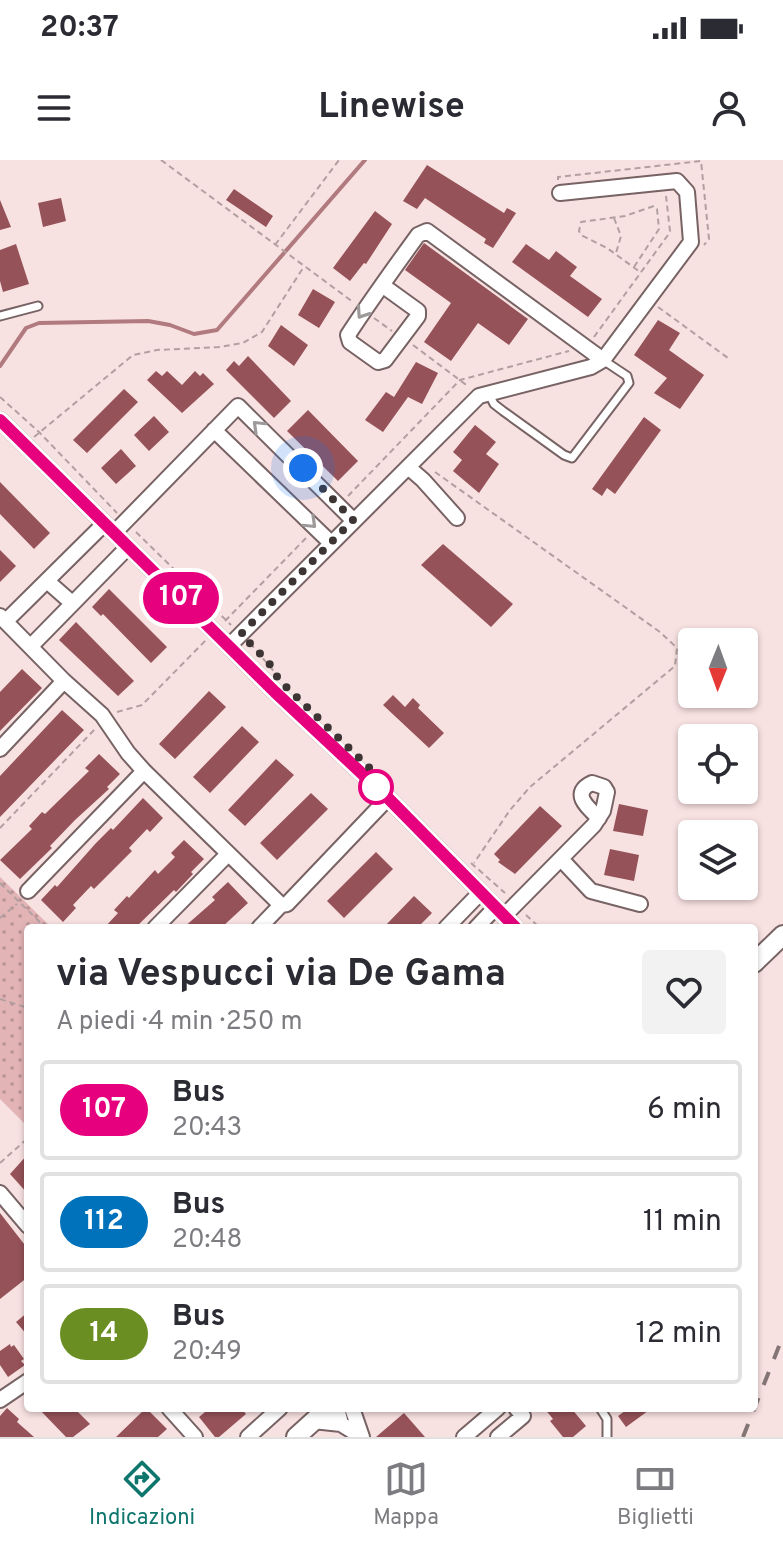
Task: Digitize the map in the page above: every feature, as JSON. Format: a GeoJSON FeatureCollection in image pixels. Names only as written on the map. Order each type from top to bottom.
{"type":"FeatureCollection","features":[{"type":"Feature","properties":{"kind":"main road"},"geometry":{"type":"LineString","coordinates":[[758,959],[783,935]]}},
{"type":"Feature","properties":{"kind":"main road"},"geometry":{"type":"LineString","coordinates":[[296,1437],[323,1412]]}},
{"type":"Feature","properties":{"kind":"street"},"geometry":{"type":"LineString","coordinates":[[236,640],[353,520],[483,394],[591,367],[603,360],[691,242],[686,189],[677,181],[560,193]]}},
{"type":"Feature","properties":{"kind":"street"},"geometry":{"type":"LineString","coordinates":[[382,285],[418,311],[418,316],[378,362],[350,342],[348,335],[364,310],[382,285],[418,235],[422,232],[431,232],[603,360]]}},
{"type":"Feature","properties":{"kind":"street"},"geometry":{"type":"LineString","coordinates":[[281,905],[144,771],[105,720],[3,618],[109,528],[125,520],[238,406],[353,520]]}},
{"type":"Feature","properties":{"kind":"street"},"geometry":{"type":"LineString","coordinates":[[0,420],[128,547],[236,640],[275,692],[388,798],[512,924]]}},
{"type":"Feature","properties":{"kind":"street"},"geometry":{"type":"LineString","coordinates":[[214,430],[331,543]]}},
{"type":"Feature","properties":{"kind":"street"},"geometry":{"type":"LineString","coordinates":[[408,467],[457,518]]}},
{"type":"Feature","properties":{"kind":"street"},"geometry":{"type":"LineString","coordinates":[[31,646],[128,547]]}},
{"type":"Feature","properties":{"kind":"street"},"geometry":{"type":"LineString","coordinates":[[47,581],[72,603]]}},
{"type":"Feature","properties":{"kind":"street"},"geometry":{"type":"LineString","coordinates":[[0,749],[64,681]]}},
{"type":"Feature","properties":{"kind":"street"},"geometry":{"type":"LineString","coordinates":[[23,897],[144,771]]}},
{"type":"Feature","properties":{"kind":"street"},"geometry":{"type":"LineString","coordinates":[[263,924],[281,905],[287,904],[388,798]]}},
{"type":"Feature","properties":{"kind":"street"},"geometry":{"type":"LineString","coordinates":[[482,924],[516,904],[599,818]]}},
{"type":"Feature","properties":{"kind":"street"},"geometry":{"type":"LineString","coordinates":[[159,924],[227,855]]}},
{"type":"Feature","properties":{"kind":"street"},"geometry":{"type":"LineString","coordinates":[[561,859],[591,891],[640,904]]}},
{"type":"Feature","properties":{"kind":"street"},"geometry":{"type":"LineString","coordinates":[[450,924],[480,893]]}},
{"type":"Feature","properties":{"kind":"street"},"geometry":{"type":"LineString","coordinates":[[0,1193],[24,1221]]}},
{"type":"Feature","properties":{"kind":"street"},"geometry":{"type":"LineString","coordinates":[[0,1400],[24,1384]]}},
{"type":"Feature","properties":{"kind":"street"},"geometry":{"type":"LineString","coordinates":[[173,1412],[195,1437]]}},
{"type":"Feature","properties":{"kind":"street"},"geometry":{"type":"LineString","coordinates":[[248,1437],[276,1412]]}},
{"type":"Feature","properties":{"kind":"street"},"geometry":{"type":"LineString","coordinates":[[338,1412],[341,1424]]}},
{"type":"Feature","properties":{"kind":"street"},"geometry":{"type":"LineString","coordinates":[[353,1412],[362,1437]]}},
{"type":"Feature","properties":{"kind":"street"},"geometry":{"type":"LineString","coordinates":[[464,1437],[493,1412]]}},
{"type":"Feature","properties":{"kind":"street"},"geometry":{"type":"LineString","coordinates":[[498,1437],[523,1416],[520,1412]]}},
{"type":"Feature","properties":{"kind":"street"},"geometry":{"type":"LineString","coordinates":[[313,1421],[341,1424],[362,1437]]}},
{"type":"Feature","properties":{"kind":"lane"},"geometry":{"type":"LineString","coordinates":[[0,316],[38,306]]}},
{"type":"Feature","properties":{"kind":"lane"},"geometry":{"type":"LineString","coordinates":[[483,394],[572,458],[629,383],[627,376],[603,360]]}},
{"type":"Feature","properties":{"kind":"lane"},"geometry":{"type":"LineString","coordinates":[[603,1412],[607,1419],[607,1437]]}},
{"type":"Feature","properties":{"kind":"path"},"geometry":{"type":"LineString","coordinates":[[161,160],[303,268],[483,394]]}},
{"type":"Feature","properties":{"kind":"path"},"geometry":{"type":"LineString","coordinates":[[274,246],[339,160]]}},
{"type":"Feature","properties":{"kind":"path"},"geometry":{"type":"LineString","coordinates":[[560,193],[558,177],[701,161],[709,239],[701,250]]}},
{"type":"Feature","properties":{"kind":"path"},"geometry":{"type":"LineString","coordinates":[[634,267],[659,229],[657,209],[650,206],[614,218],[581,222],[579,231],[587,239],[641,273]]}},
{"type":"Feature","properties":{"kind":"path"},"geometry":{"type":"LineString","coordinates":[[614,218],[621,236],[615,254]]}},
{"type":"Feature","properties":{"kind":"path"},"geometry":{"type":"LineString","coordinates":[[24,445],[133,355],[243,343],[262,332],[303,268]]}},
{"type":"Feature","properties":{"kind":"path"},"geometry":{"type":"LineString","coordinates":[[648,300],[728,358]]}},
{"type":"Feature","properties":{"kind":"path"},"geometry":{"type":"LineString","coordinates":[[0,397],[39,432],[125,520],[236,640],[269,663],[279,680]]}},
{"type":"Feature","properties":{"kind":"path"},"geometry":{"type":"LineString","coordinates":[[432,471],[660,632],[677,648],[675,666],[530,787],[473,864]]}},
{"type":"Feature","properties":{"kind":"path"},"geometry":{"type":"LineString","coordinates":[[0,828],[105,720]]}},
{"type":"Feature","properties":{"kind":"path"},"geometry":{"type":"LineString","coordinates":[[461,855],[536,924]]}},
{"type":"Feature","properties":{"kind":"path"},"geometry":{"type":"LineString","coordinates":[[0,883],[23,897],[43,924]]}},
{"type":"Feature","properties":{"kind":"path"},"geometry":{"type":"LineString","coordinates":[[0,918],[23,897]]}},
{"type":"Feature","properties":{"kind":"path"},"geometry":{"type":"LineString","coordinates":[[0,999],[24,1007]]}},
{"type":"Feature","properties":{"kind":"path"},"geometry":{"type":"LineString","coordinates":[[0,1163],[24,1142]]}},
{"type":"Feature","properties":{"kind":"shaded area"},"geometry":{"type":"Polygon","coordinates":[[[0,877],[48,924],[24,924],[24,1123],[0,1099],[0,877]]]}},
{"type":"Feature","properties":{"kind":"building"},"geometry":{"type":"Polygon","coordinates":[[[427,165],[504,213],[507,208],[516,213],[493,248],[484,243],[486,239],[425,198],[417,209],[403,201],[427,165]]]}},
{"type":"Feature","properties":{"kind":"building"},"geometry":{"type":"Polygon","coordinates":[[[234,189],[273,216],[266,227],[226,200],[234,189]]]}},
{"type":"Feature","properties":{"kind":"building"},"geometry":{"type":"Polygon","coordinates":[[[61,198],[66,221],[43,227],[38,203],[61,198]]]}},
{"type":"Feature","properties":{"kind":"building"},"geometry":{"type":"Polygon","coordinates":[[[0,200],[11,227],[0,230],[0,200]]]}},
{"type":"Feature","properties":{"kind":"building"},"geometry":{"type":"Polygon","coordinates":[[[375,211],[392,224],[366,264],[350,281],[333,268],[375,211]]]}},
{"type":"Feature","properties":{"kind":"building"},"geometry":{"type":"Polygon","coordinates":[[[424,243],[528,319],[509,345],[478,323],[451,361],[424,342],[451,303],[405,270],[424,243]]]}},
{"type":"Feature","properties":{"kind":"building"},"geometry":{"type":"Polygon","coordinates":[[[16,244],[29,284],[3,292],[0,250],[16,244]]]}},
{"type":"Feature","properties":{"kind":"building"},"geometry":{"type":"Polygon","coordinates":[[[526,244],[549,260],[556,251],[577,267],[570,276],[602,299],[588,317],[512,262],[526,244]]]}},
{"type":"Feature","properties":{"kind":"building"},"geometry":{"type":"Polygon","coordinates":[[[313,289],[335,302],[319,328],[298,315],[313,289]]]}},
{"type":"Feature","properties":{"kind":"building"},"geometry":{"type":"Polygon","coordinates":[[[658,320],[680,333],[669,350],[704,375],[680,409],[654,393],[667,378],[634,355],[658,320]]]}},
{"type":"Feature","properties":{"kind":"building"},"geometry":{"type":"Polygon","coordinates":[[[281,325],[308,345],[294,366],[268,346],[281,325]]]}},
{"type":"Feature","properties":{"kind":"building"},"geometry":{"type":"Polygon","coordinates":[[[248,356],[291,401],[274,418],[226,370],[234,361],[239,366],[248,356]]]}},
{"type":"Feature","properties":{"kind":"building"},"geometry":{"type":"Polygon","coordinates":[[[416,362],[438,373],[422,404],[408,397],[383,432],[365,420],[386,392],[394,397],[416,362]]]}},
{"type":"Feature","properties":{"kind":"building"},"geometry":{"type":"Polygon","coordinates":[[[156,371],[162,376],[167,371],[182,385],[195,371],[200,376],[203,373],[214,384],[182,413],[147,380],[156,371]]]}},
{"type":"Feature","properties":{"kind":"building"},"geometry":{"type":"Polygon","coordinates":[[[124,389],[138,402],[87,453],[73,440],[124,389]]]}},
{"type":"Feature","properties":{"kind":"building"},"geometry":{"type":"Polygon","coordinates":[[[308,410],[358,461],[338,481],[287,431],[308,410]]]}},
{"type":"Feature","properties":{"kind":"building"},"geometry":{"type":"Polygon","coordinates":[[[154,416],[169,432],[149,451],[134,435],[154,416]]]}},
{"type":"Feature","properties":{"kind":"building"},"geometry":{"type":"Polygon","coordinates":[[[644,417],[661,430],[615,494],[607,488],[602,496],[592,489],[644,417]]]}},
{"type":"Feature","properties":{"kind":"building"},"geometry":{"type":"Polygon","coordinates":[[[475,425],[496,442],[486,454],[499,464],[479,493],[453,471],[462,460],[453,452],[475,425]]]}},
{"type":"Feature","properties":{"kind":"building"},"geometry":{"type":"Polygon","coordinates":[[[121,449],[136,466],[116,484],[101,468],[121,449]]]}},
{"type":"Feature","properties":{"kind":"building"},"geometry":{"type":"Polygon","coordinates":[[[0,482],[50,533],[34,549],[0,514],[0,482]]]}},
{"type":"Feature","properties":{"kind":"building"},"geometry":{"type":"Polygon","coordinates":[[[443,544],[513,604],[491,627],[421,565],[443,544]]]}},
{"type":"Feature","properties":{"kind":"building"},"geometry":{"type":"Polygon","coordinates":[[[0,550],[16,566],[0,582],[0,550]]]}},
{"type":"Feature","properties":{"kind":"building"},"geometry":{"type":"Polygon","coordinates":[[[109,589],[167,647],[151,663],[103,614],[101,616],[92,607],[109,589]]]}},
{"type":"Feature","properties":{"kind":"building"},"geometry":{"type":"Polygon","coordinates":[[[76,622],[134,681],[118,696],[59,640],[76,622]]]}},
{"type":"Feature","properties":{"kind":"building"},"geometry":{"type":"Polygon","coordinates":[[[22,669],[42,688],[0,731],[0,692],[22,669]]]}},
{"type":"Feature","properties":{"kind":"building"},"geometry":{"type":"Polygon","coordinates":[[[209,691],[226,707],[175,759],[159,744],[209,691]]]}},
{"type":"Feature","properties":{"kind":"building"},"geometry":{"type":"Polygon","coordinates":[[[393,695],[405,707],[413,698],[420,705],[418,708],[444,733],[429,748],[383,705],[393,695]]]}},
{"type":"Feature","properties":{"kind":"building"},"geometry":{"type":"Polygon","coordinates":[[[62,710],[84,730],[0,817],[0,776],[62,710]]]}},
{"type":"Feature","properties":{"kind":"building"},"geometry":{"type":"Polygon","coordinates":[[[242,726],[259,742],[210,793],[193,777],[242,726]]]}},
{"type":"Feature","properties":{"kind":"building"},"geometry":{"type":"Polygon","coordinates":[[[99,754],[120,774],[20,879],[0,860],[32,829],[29,826],[42,812],[45,814],[89,771],[85,768],[99,754]]]}},
{"type":"Feature","properties":{"kind":"building"},"geometry":{"type":"Polygon","coordinates":[[[276,759],[294,775],[245,826],[228,810],[276,759]]]}},
{"type":"Feature","properties":{"kind":"building"},"geometry":{"type":"Polygon","coordinates":[[[311,793],[328,809],[277,860],[260,843],[311,793]]]}},
{"type":"Feature","properties":{"kind":"building"},"geometry":{"type":"Polygon","coordinates":[[[143,798],[163,818],[150,832],[147,829],[129,848],[132,851],[94,889],[91,886],[73,905],[76,908],[63,922],[41,900],[143,798]]]}},
{"type":"Feature","properties":{"kind":"building"},"geometry":{"type":"Polygon","coordinates":[[[619,804],[648,810],[643,836],[613,831],[619,804]]]}},
{"type":"Feature","properties":{"kind":"building"},"geometry":{"type":"Polygon","coordinates":[[[540,806],[562,826],[515,874],[498,862],[500,860],[494,854],[540,806]]]}},
{"type":"Feature","properties":{"kind":"building"},"geometry":{"type":"Polygon","coordinates":[[[184,840],[204,859],[176,892],[174,890],[139,924],[108,924],[118,913],[114,910],[127,896],[129,898],[155,870],[158,874],[175,857],[171,853],[184,840]]]}},
{"type":"Feature","properties":{"kind":"building"},"geometry":{"type":"Polygon","coordinates":[[[610,849],[639,855],[634,881],[604,875],[610,849]]]}},
{"type":"Feature","properties":{"kind":"building"},"geometry":{"type":"Polygon","coordinates":[[[376,852],[393,869],[344,918],[327,901],[376,852]]]}},
{"type":"Feature","properties":{"kind":"building"},"geometry":{"type":"Polygon","coordinates":[[[228,882],[248,903],[225,924],[188,924],[215,900],[212,897],[228,882]]]}},
{"type":"Feature","properties":{"kind":"building"},"geometry":{"type":"Polygon","coordinates":[[[414,896],[432,913],[421,924],[387,924],[414,896]]]}},
{"type":"Feature","properties":{"kind":"building"},"geometry":{"type":"Polygon","coordinates":[[[24,1158],[24,1190],[10,1174],[24,1158]]]}},
{"type":"Feature","properties":{"kind":"building"},"geometry":{"type":"Polygon","coordinates":[[[0,1213],[24,1244],[24,1280],[0,1299],[0,1213]]]}},
{"type":"Feature","properties":{"kind":"building"},"geometry":{"type":"Polygon","coordinates":[[[24,1315],[24,1331],[16,1322],[24,1315]]]}},
{"type":"Feature","properties":{"kind":"building"},"geometry":{"type":"Polygon","coordinates":[[[10,1344],[11,1347],[14,1345],[24,1359],[21,1361],[24,1366],[8,1377],[0,1365],[0,1351],[10,1344]]]}},
{"type":"Feature","properties":{"kind":"building"},"geometry":{"type":"Polygon","coordinates":[[[7,1408],[34,1437],[0,1437],[0,1416],[7,1408]]]}},
{"type":"Feature","properties":{"kind":"building"},"geometry":{"type":"Polygon","coordinates":[[[42,1412],[78,1412],[90,1424],[73,1437],[66,1437],[42,1412]]]}},
{"type":"Feature","properties":{"kind":"building"},"geometry":{"type":"Polygon","coordinates":[[[142,1412],[150,1412],[167,1429],[158,1437],[116,1437],[142,1412]]]}},
{"type":"Feature","properties":{"kind":"building"},"geometry":{"type":"Polygon","coordinates":[[[205,1412],[246,1414],[219,1437],[215,1437],[199,1417],[205,1412]]]}},
{"type":"Feature","properties":{"kind":"building"},"geometry":{"type":"Polygon","coordinates":[[[547,1412],[574,1412],[586,1426],[573,1437],[563,1437],[550,1421],[553,1419],[547,1412]]]}},
{"type":"Feature","properties":{"kind":"building"},"geometry":{"type":"Polygon","coordinates":[[[624,1412],[647,1412],[626,1427],[618,1416],[624,1412]]]}},
{"type":"Feature","properties":{"kind":"building"},"geometry":{"type":"Polygon","coordinates":[[[404,1413],[425,1437],[376,1437],[404,1413]]]}},
{"type":"Feature","properties":{"kind":"waterway"},"geometry":{"type":"LineString","coordinates":[[0,366],[26,328],[39,323],[148,321],[194,334],[217,330],[365,160]]}},
{"type":"Feature","properties":{"kind":"railway"},"geometry":{"type":"LineString","coordinates":[[758,1399],[783,1336]]}},
{"type":"Feature","properties":{"kind":"railway"},"geometry":{"type":"LineString","coordinates":[[743,1437],[753,1412]]}},
{"type":"Feature","properties":{"kind":"bus line","name":"107"},"geometry":{"type":"LineString","coordinates":[[0,420],[275,692],[388,798],[512,924]]}},
{"type":"Feature","properties":{"kind":"route"},"geometry":{"type":"LineString","coordinates":[[303,468],[353,520],[241,634],[269,663],[279,680],[386,784],[376,787]]}}]}
